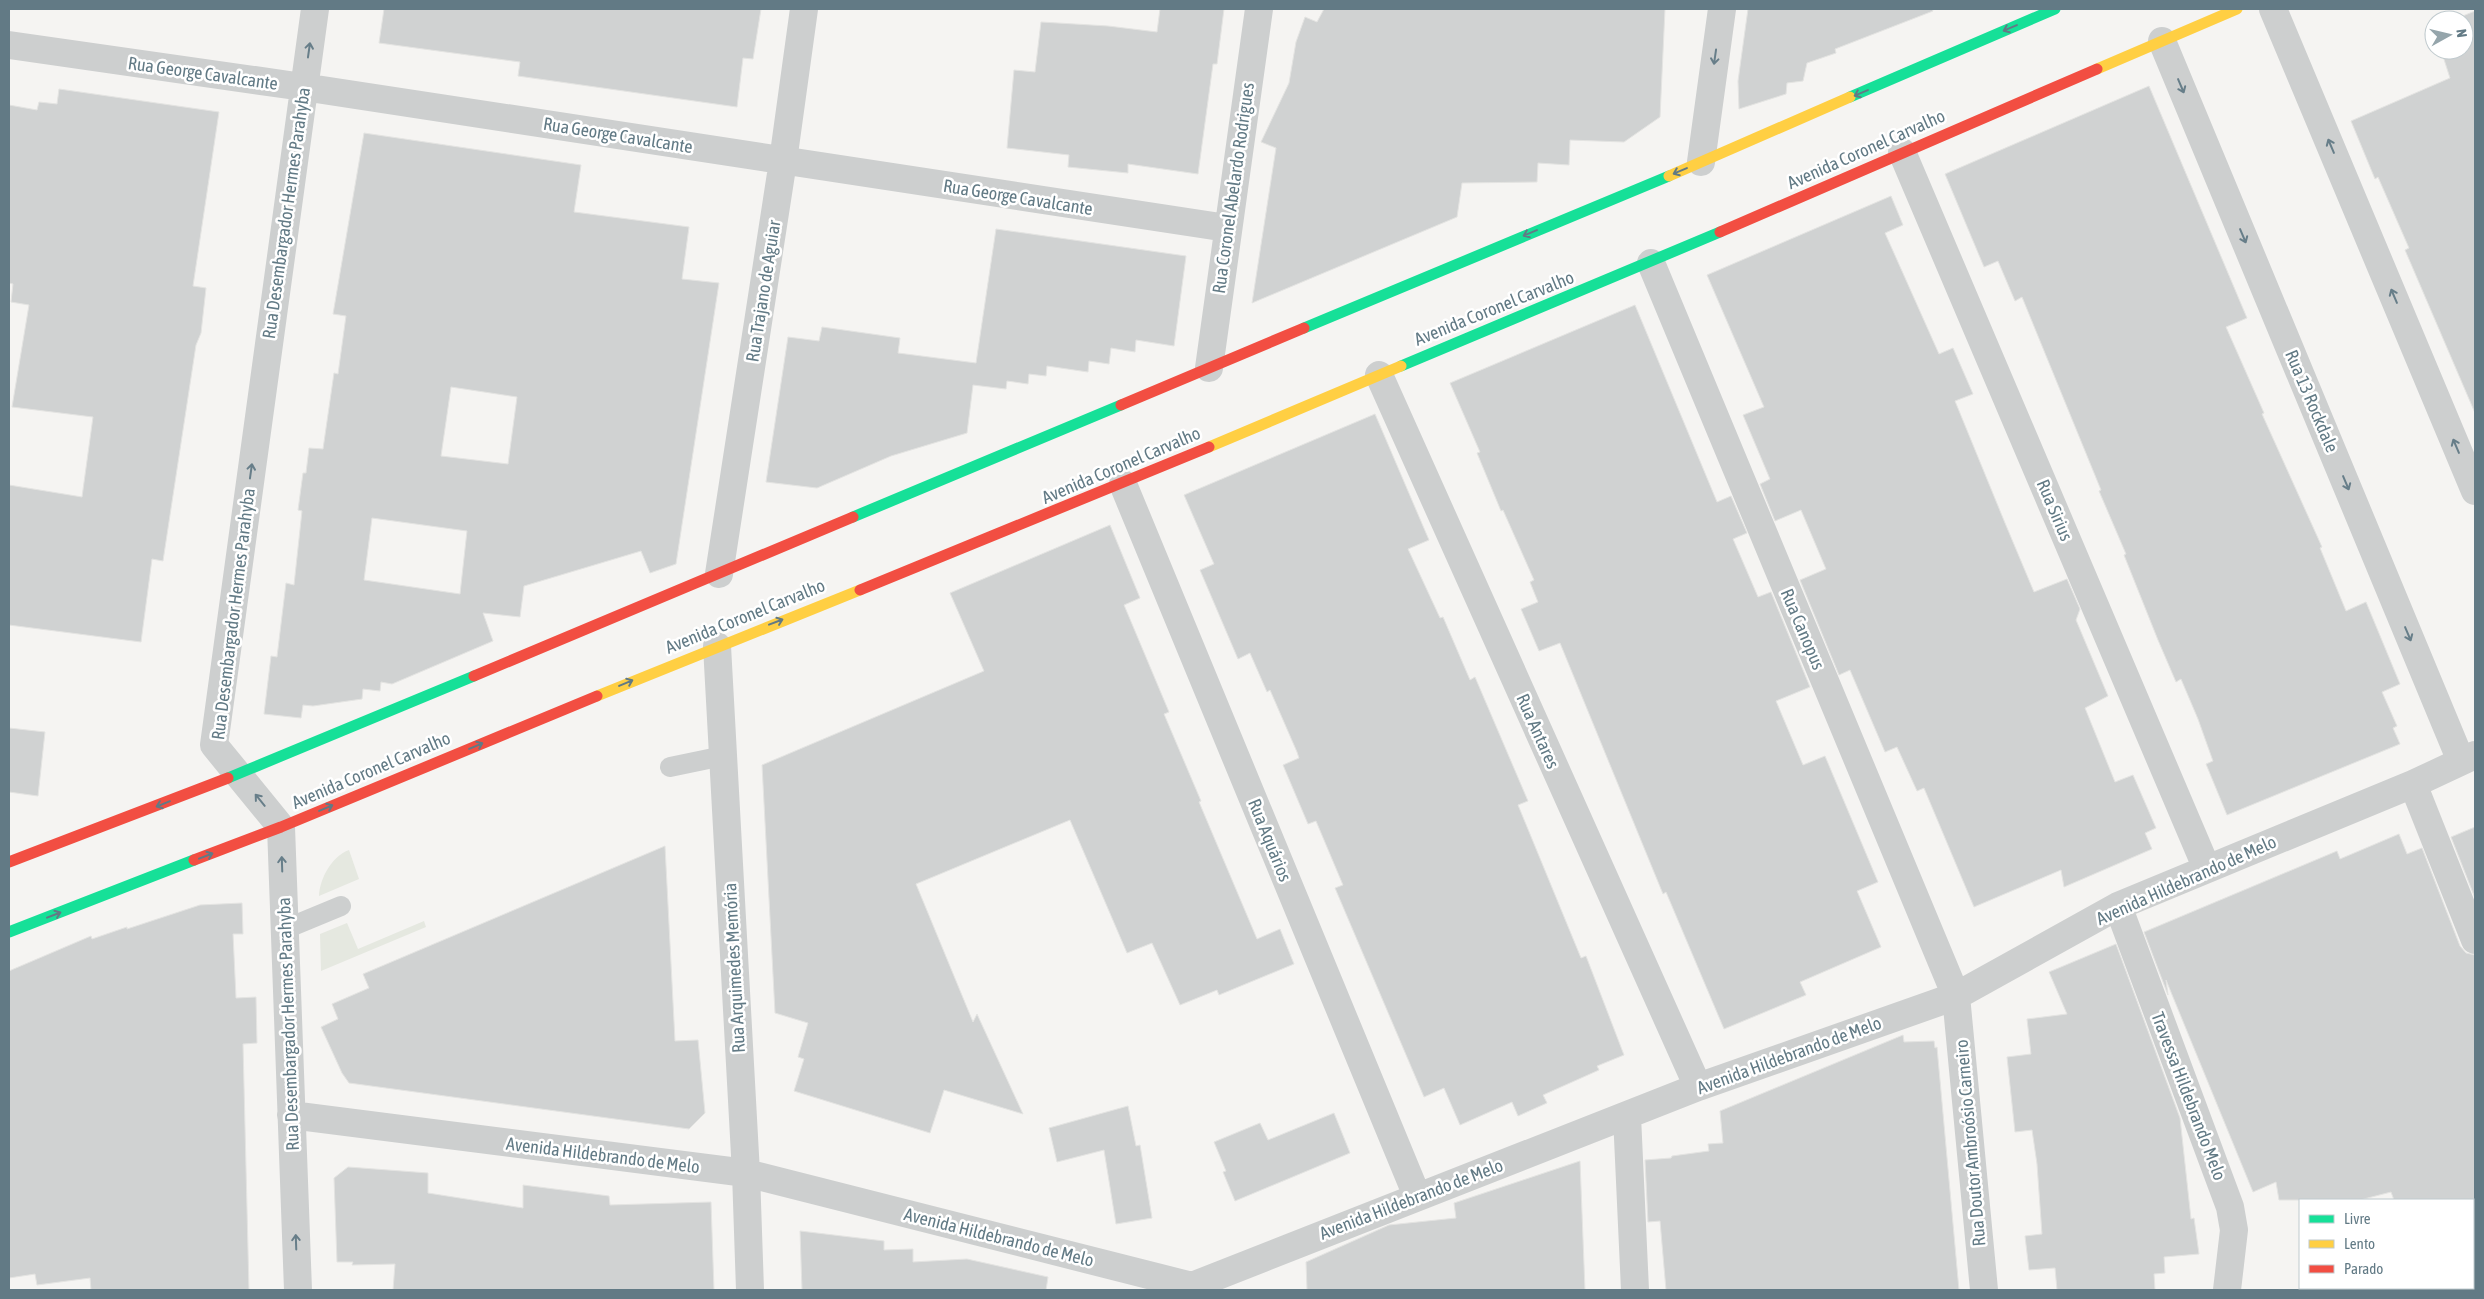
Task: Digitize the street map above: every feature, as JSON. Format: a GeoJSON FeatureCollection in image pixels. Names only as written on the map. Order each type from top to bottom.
{"type":"FeatureCollection","features":[{"type":"Feature","properties":{"kind":"main road"},"geometry":{"type":"LineString","coordinates":[[9,862],[238,774],[719,574],[1701,162],[2055,9]]}},
{"type":"Feature","properties":{"kind":"main road","name":"Avenida Coronel Carvalho"},"geometry":{"type":"LineString","coordinates":[[9,932],[281,827],[717,646],[923,566],[1123,484],[1378,375],[1651,263],[1902,152],[2162,41],[2223,12]]}},
{"type":"Feature","properties":{"kind":"street","name":"Rua Desembargador Hermes Parahyba"},"geometry":{"type":"LineString","coordinates":[[298,1290],[281,827],[214,745],[314,9]]}},
{"type":"Feature","properties":{"kind":"street","name":"Rua Trajano de Aguiar"},"geometry":{"type":"LineString","coordinates":[[719,574],[784,161],[804,9]]}},
{"type":"Feature","properties":{"kind":"street","name":"Rua Coronel Abelardo Rodrigues"},"geometry":{"type":"LineString","coordinates":[[1209,368],[1259,9]]}},
{"type":"Feature","properties":{"kind":"street"},"geometry":{"type":"LineString","coordinates":[[1701,162],[1722,9]]}},
{"type":"Feature","properties":{"kind":"street"},"geometry":{"type":"LineString","coordinates":[[2273,9],[2475,491]]}},
{"type":"Feature","properties":{"kind":"street","name":"Rua 13 Rockdale"},"geometry":{"type":"LineString","coordinates":[[2162,41],[2468,758]]}},
{"type":"Feature","properties":{"kind":"street","name":"Rua George Cavalcante"},"geometry":{"type":"LineString","coordinates":[[9,45],[303,87],[1227,228]]}},
{"type":"Feature","properties":{"kind":"street","name":"Rua Sirius"},"geometry":{"type":"LineString","coordinates":[[1902,152],[2207,869]]}},
{"type":"Feature","properties":{"kind":"street","name":"Rua Canopus"},"geometry":{"type":"LineString","coordinates":[[1651,263],[1956,996]]}},
{"type":"Feature","properties":{"kind":"street","name":"Rua Antares"},"geometry":{"type":"LineString","coordinates":[[1378,375],[1698,1087]]}},
{"type":"Feature","properties":{"kind":"street","name":"Rua Aquários"},"geometry":{"type":"LineString","coordinates":[[1123,484],[1417,1196]]}},
{"type":"Feature","properties":{"kind":"street","name":"Rua Arquimedes Memória"},"geometry":{"type":"LineString","coordinates":[[717,646],[746,1173],[750,1290]]}},
{"type":"Feature","properties":{"kind":"street","name":"Avenida Hildebrando de Melo"},"geometry":{"type":"LineString","coordinates":[[291,1115],[746,1173],[1192,1288],[1417,1196],[1698,1087],[1956,996],[2118,906],[2413,784],[2468,758]]}},
{"type":"Feature","properties":{"kind":"street"},"geometry":{"type":"LineString","coordinates":[[2413,784],[2475,940]]}},
{"type":"Feature","properties":{"kind":"street","name":"Travessa Hildebrando Melo"},"geometry":{"type":"LineString","coordinates":[[2118,906],[2230,1207],[2234,1230],[2227,1290]]}},
{"type":"Feature","properties":{"kind":"street","name":"Rua Doutor Ambroósio Carneiro"},"geometry":{"type":"LineString","coordinates":[[1956,996],[1984,1290]]}},
{"type":"Feature","properties":{"kind":"street"},"geometry":{"type":"LineString","coordinates":[[1627,1116],[1634,1290]]}},
{"type":"Feature","properties":{"kind":"lane"},"geometry":{"type":"LineString","coordinates":[[670,767],[722,756]]}},
{"type":"Feature","properties":{"kind":"lane"},"geometry":{"type":"LineString","coordinates":[[284,930],[341,906]]}},
{"type":"Feature","properties":{"kind":"shaded area"},"geometry":{"type":"Polygon","coordinates":[[[349,850],[359,879],[319,896],[324,875],[328,868],[337,857],[349,850]]]}},
{"type":"Feature","properties":{"kind":"shaded area"},"geometry":{"type":"Polygon","coordinates":[[[424,921],[426,927],[321,971],[320,934],[347,923],[358,949],[424,921]]]}},
{"type":"Feature","properties":{"kind":"building"},"geometry":{"type":"Polygon","coordinates":[[[384,9],[761,9],[753,59],[743,58],[737,107],[518,76],[520,62],[379,43],[384,9]]]}},
{"type":"Feature","properties":{"kind":"building"},"geometry":{"type":"Polygon","coordinates":[[[1160,9],[1224,9],[1217,64],[1213,64],[1198,174],[1128,164],[1128,173],[1068,167],[1069,155],[1007,148],[1014,70],[1035,72],[1041,22],[1108,26],[1157,32],[1160,9]]]}},
{"type":"Feature","properties":{"kind":"building"},"geometry":{"type":"Polygon","coordinates":[[[1324,9],[1665,9],[1660,117],[1624,142],[1570,140],[1569,165],[1538,163],[1537,182],[1462,183],[1457,217],[1252,303],[1276,148],[1261,142],[1289,83],[1296,42],[1305,17],[1317,22],[1324,9]]]}},
{"type":"Feature","properties":{"kind":"building"},"geometry":{"type":"Polygon","coordinates":[[[1748,9],[1932,9],[1933,11],[1835,49],[1836,53],[1807,63],[1803,81],[1787,83],[1786,94],[1739,109],[1738,81],[1748,9]]]}},
{"type":"Feature","properties":{"kind":"building"},"geometry":{"type":"Polygon","coordinates":[[[2474,11],[2475,413],[2405,250],[2409,248],[2378,177],[2375,179],[2351,121],[2450,78],[2444,60],[2474,60],[2474,11]]]}},
{"type":"Feature","properties":{"kind":"building"},"geometry":{"type":"Polygon","coordinates":[[[2149,86],[2247,318],[2226,327],[2264,413],[2262,414],[2322,547],[2320,548],[2346,611],[2366,602],[2400,684],[2382,692],[2397,726],[2393,728],[2400,744],[2227,815],[2206,764],[2213,761],[2198,719],[2181,679],[2176,682],[2158,640],[2124,555],[2126,554],[2099,491],[2101,490],[2022,297],[2015,301],[1998,261],[1984,267],[1945,174],[2149,86]]]}},
{"type":"Feature","properties":{"kind":"building"},"geometry":{"type":"Polygon","coordinates":[[[59,89],[219,112],[193,286],[206,288],[201,333],[196,345],[163,561],[152,559],[141,642],[9,625],[9,485],[82,497],[93,417],[12,407],[29,305],[11,302],[13,284],[9,283],[9,105],[37,110],[39,102],[57,104],[59,89]]]}},
{"type":"Feature","properties":{"kind":"building"},"geometry":{"type":"Polygon","coordinates":[[[364,133],[581,165],[574,212],[689,227],[682,279],[719,283],[676,564],[650,573],[641,551],[524,586],[520,617],[483,613],[493,641],[392,684],[381,682],[380,691],[363,689],[362,699],[313,706],[303,705],[301,718],[264,714],[271,656],[277,657],[286,583],[294,585],[302,511],[298,510],[303,473],[306,473],[309,448],[323,449],[334,373],[338,374],[346,316],[333,314],[364,133]],[[451,387],[441,456],[508,464],[517,397],[451,387]],[[372,518],[364,580],[460,594],[467,531],[372,518]]]}},
{"type":"Feature","properties":{"kind":"building"},"geometry":{"type":"Polygon","coordinates":[[[1891,196],[1903,225],[1885,233],[1939,354],[1953,348],[1973,394],[1955,401],[2005,523],[2034,592],[2067,579],[2080,609],[2076,620],[2108,696],[2085,708],[2115,782],[2133,775],[2156,828],[2145,833],[2152,849],[2064,887],[2061,870],[1974,907],[1924,788],[1917,791],[1897,747],[1885,752],[1850,670],[1839,675],[1800,580],[1826,569],[1801,510],[1775,521],[1760,484],[1770,479],[1743,415],[1764,407],[1707,275],[1891,196]]]}},
{"type":"Feature","properties":{"kind":"building"},"geometry":{"type":"Polygon","coordinates":[[[996,229],[1186,256],[1174,346],[1136,340],[1135,352],[1111,348],[1109,364],[1089,361],[1088,372],[1047,366],[1046,376],[1029,374],[1028,384],[1007,381],[1006,389],[973,385],[967,433],[891,456],[817,488],[766,482],[788,337],[819,341],[822,327],[900,338],[898,353],[976,363],[996,229]]]}},
{"type":"Feature","properties":{"kind":"building"},"geometry":{"type":"Polygon","coordinates":[[[1635,305],[1717,502],[1731,496],[1747,533],[1733,539],[1758,597],[1771,592],[1810,687],[1776,701],[1803,765],[1825,756],[1878,882],[1857,891],[1881,947],[1800,982],[1806,995],[1724,1029],[1666,892],[1663,894],[1560,643],[1539,651],[1521,609],[1538,602],[1530,582],[1534,580],[1503,510],[1501,511],[1477,453],[1480,452],[1450,383],[1635,305]]]}},
{"type":"Feature","properties":{"kind":"building"},"geometry":{"type":"Polygon","coordinates":[[[1375,414],[1429,540],[1408,549],[1440,618],[1443,617],[1470,680],[1475,677],[1528,801],[1518,805],[1581,958],[1586,956],[1624,1055],[1597,1066],[1599,1070],[1543,1095],[1547,1103],[1518,1116],[1512,1102],[1460,1125],[1444,1088],[1424,1097],[1335,888],[1343,885],[1316,821],[1308,824],[1283,765],[1299,758],[1297,752],[1270,690],[1267,692],[1250,653],[1238,659],[1200,570],[1214,564],[1184,495],[1375,414]]]}},
{"type":"Feature","properties":{"kind":"building"},"geometry":{"type":"Polygon","coordinates":[[[1110,525],[1140,598],[1124,605],[1169,712],[1164,714],[1201,801],[1199,802],[1257,939],[1280,929],[1294,964],[1219,995],[1217,990],[1180,1005],[1152,943],[1127,953],[1070,820],[916,884],[973,1022],[977,1014],[1023,1114],[944,1090],[930,1133],[794,1091],[804,1059],[798,1057],[808,1023],[775,1013],[762,765],[984,671],[950,593],[1110,525]]]}},
{"type":"Feature","properties":{"kind":"building"},"geometry":{"type":"Polygon","coordinates":[[[9,728],[45,732],[38,796],[9,792],[9,728]]]}},
{"type":"Feature","properties":{"kind":"building"},"geometry":{"type":"Polygon","coordinates":[[[2475,827],[2475,898],[2451,837],[2475,827]]]}},
{"type":"Feature","properties":{"kind":"building"},"geometry":{"type":"Polygon","coordinates":[[[2399,834],[2407,854],[2422,848],[2460,946],[2466,953],[2475,955],[2475,1200],[2394,1199],[2391,1192],[2364,1199],[2279,1200],[2276,1182],[2253,1192],[2166,980],[2168,995],[2144,932],[2337,851],[2340,859],[2399,834]]]}},
{"type":"Feature","properties":{"kind":"building"},"geometry":{"type":"Polygon","coordinates":[[[665,846],[675,1041],[698,1040],[705,1113],[689,1129],[349,1083],[342,1073],[321,1027],[338,1019],[332,1004],[369,988],[363,974],[665,846]]]}},
{"type":"Feature","properties":{"kind":"building"},"geometry":{"type":"Polygon","coordinates":[[[242,903],[243,934],[233,934],[236,998],[256,997],[257,1043],[243,1044],[249,1290],[91,1290],[90,1278],[37,1285],[35,1274],[9,1278],[9,971],[91,936],[92,939],[200,905],[242,903]]]}},
{"type":"Feature","properties":{"kind":"building"},"geometry":{"type":"Polygon","coordinates":[[[2116,944],[2180,1118],[2191,1219],[2194,1218],[2199,1254],[2164,1257],[2165,1273],[2154,1274],[2155,1290],[2057,1290],[2055,1268],[2029,1270],[2025,1236],[2042,1234],[2037,1164],[2032,1130],[2015,1132],[2007,1057],[2031,1054],[2027,1019],[2067,1014],[2049,972],[2116,944]]]}},
{"type":"Feature","properties":{"kind":"building"},"geometry":{"type":"Polygon","coordinates":[[[1903,1035],[1904,1042],[1934,1041],[1935,1048],[1937,1047],[1959,1290],[1666,1290],[1660,1221],[1648,1222],[1645,1160],[1671,1158],[1672,1156],[1709,1151],[1708,1144],[1723,1143],[1720,1111],[1903,1035]]]}},
{"type":"Feature","properties":{"kind":"building"},"geometry":{"type":"Polygon","coordinates":[[[1128,1106],[1136,1146],[1140,1145],[1152,1218],[1116,1224],[1104,1150],[1057,1162],[1049,1128],[1128,1106]]]}},
{"type":"Feature","properties":{"kind":"building"},"geometry":{"type":"Polygon","coordinates":[[[1334,1113],[1350,1153],[1235,1201],[1223,1172],[1226,1171],[1214,1142],[1260,1123],[1268,1140],[1334,1113]]]}},
{"type":"Feature","properties":{"kind":"building"},"geometry":{"type":"Polygon","coordinates":[[[1580,1161],[1585,1290],[1307,1290],[1306,1262],[1389,1225],[1456,1218],[1454,1203],[1580,1161]]]}},
{"type":"Feature","properties":{"kind":"building"},"geometry":{"type":"Polygon","coordinates":[[[348,1167],[428,1173],[428,1193],[523,1208],[523,1185],[609,1196],[610,1205],[711,1202],[714,1290],[393,1290],[395,1264],[352,1265],[353,1262],[337,1262],[334,1178],[348,1167]]]}},
{"type":"Feature","properties":{"kind":"building"},"geometry":{"type":"Polygon","coordinates":[[[800,1231],[884,1241],[884,1250],[913,1249],[913,1262],[967,1259],[1048,1277],[1046,1290],[802,1290],[800,1231]]]}},
{"type":"Feature","properties":{"kind":"traffic: fast"},"geometry":{"type":"LineString","coordinates":[[1850,97],[2055,9]]}},
{"type":"Feature","properties":{"kind":"traffic: fast"},"geometry":{"type":"LineString","coordinates":[[1304,328],[1669,176]]}},
{"type":"Feature","properties":{"kind":"traffic: fast"},"geometry":{"type":"LineString","coordinates":[[1401,366],[1720,232]]}},
{"type":"Feature","properties":{"kind":"traffic: fast"},"geometry":{"type":"LineString","coordinates":[[853,517],[1121,405]]}},
{"type":"Feature","properties":{"kind":"traffic: fast"},"geometry":{"type":"LineString","coordinates":[[228,778],[474,676]]}},
{"type":"Feature","properties":{"kind":"traffic: fast"},"geometry":{"type":"LineString","coordinates":[[9,932],[194,860]]}},
{"type":"Feature","properties":{"kind":"traffic: slow"},"geometry":{"type":"LineString","coordinates":[[2097,69],[2237,9]]}},
{"type":"Feature","properties":{"kind":"traffic: slow"},"geometry":{"type":"LineString","coordinates":[[1669,176],[1850,97]]}},
{"type":"Feature","properties":{"kind":"traffic: slow"},"geometry":{"type":"LineString","coordinates":[[1209,447],[1401,366]]}},
{"type":"Feature","properties":{"kind":"traffic: slow"},"geometry":{"type":"LineString","coordinates":[[597,696],[860,590]]}},
{"type":"Feature","properties":{"kind":"traffic: jam"},"geometry":{"type":"LineString","coordinates":[[1720,232],[2097,69]]}},
{"type":"Feature","properties":{"kind":"traffic: jam"},"geometry":{"type":"LineString","coordinates":[[1121,405],[1304,328]]}},
{"type":"Feature","properties":{"kind":"traffic: jam"},"geometry":{"type":"LineString","coordinates":[[860,590],[1209,447]]}},
{"type":"Feature","properties":{"kind":"traffic: jam"},"geometry":{"type":"LineString","coordinates":[[474,676],[853,517]]}},
{"type":"Feature","properties":{"kind":"traffic: jam"},"geometry":{"type":"LineString","coordinates":[[194,860],[281,827],[597,696]]}},
{"type":"Feature","properties":{"kind":"traffic: jam"},"geometry":{"type":"LineString","coordinates":[[9,862],[228,778]]}}]}
